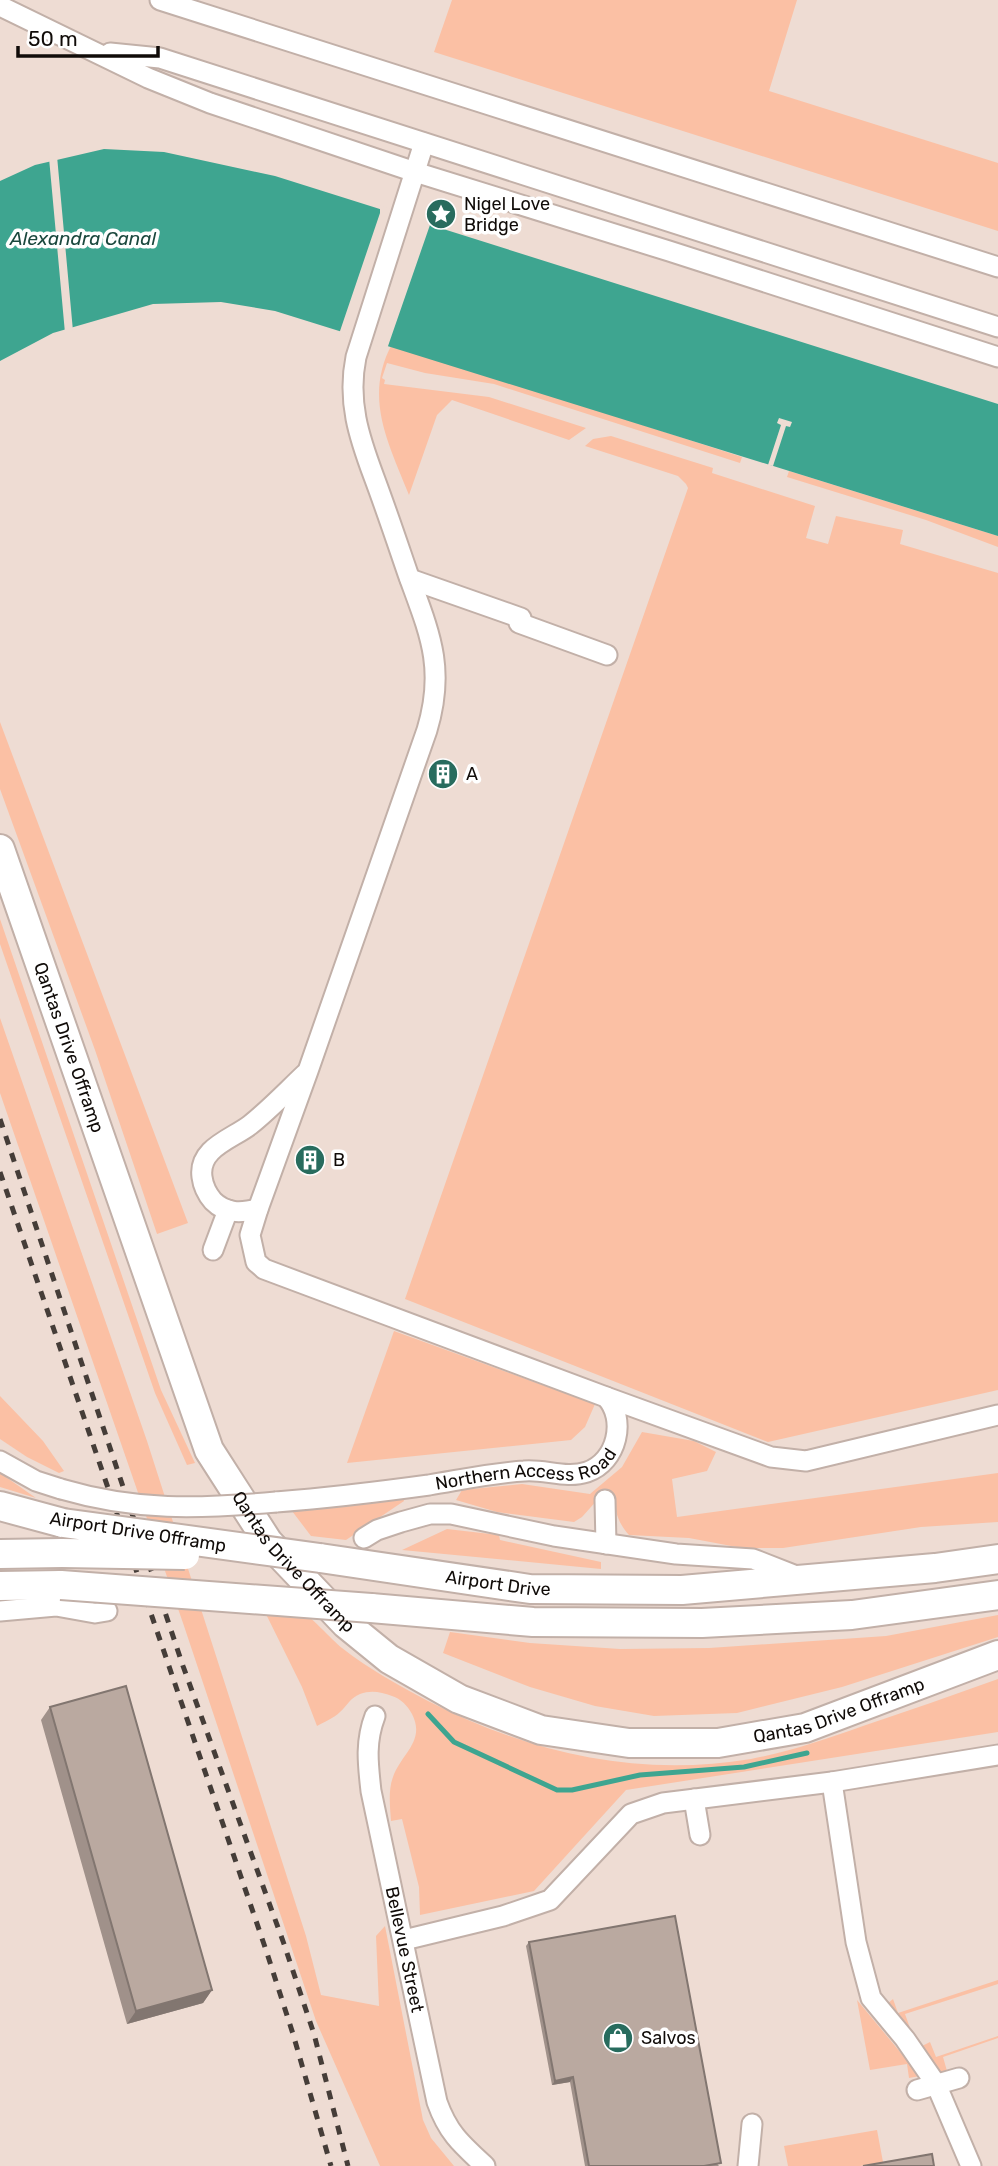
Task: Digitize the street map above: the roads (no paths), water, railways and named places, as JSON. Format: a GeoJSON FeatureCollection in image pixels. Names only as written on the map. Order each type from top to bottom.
{"type":"FeatureCollection","features":[{"type":"Feature","properties":{"kind":"highway","name":"Qantas Drive Offramp"},"geometry":{"type":"LineString","coordinates":[[0,849],[209,1450],[268,1542],[346,1624],[389,1659],[459,1699],[541,1730],[629,1743],[718,1743],[804,1728],[998,1655]]}},
{"type":"Feature","properties":{"kind":"highway","name":"Airport Drive Offramp"},"geometry":{"type":"LineString","coordinates":[[0,1506],[62,1522],[320,1558]]}},
{"type":"Feature","properties":{"kind":"highway","name":"Airport Drive"},"geometry":{"type":"LineString","coordinates":[[0,1554],[320,1558],[530,1589],[682,1590],[935,1568],[998,1559]]}},
{"type":"Feature","properties":{"kind":"highway","name":"Airport Drive"},"geometry":{"type":"LineString","coordinates":[[0,1586],[61,1585],[533,1622],[702,1623],[852,1615],[998,1595]]}},
{"type":"Feature","properties":{"kind":"street"},"geometry":{"type":"LineString","coordinates":[[160,0],[998,267]]}},
{"type":"Feature","properties":{"kind":"street"},"geometry":{"type":"LineString","coordinates":[[0,6],[148,78],[210,103],[415,172],[998,357]]}},
{"type":"Feature","properties":{"kind":"street"},"geometry":{"type":"LineString","coordinates":[[99,52],[160,58],[998,327]]}},
{"type":"Feature","properties":{"kind":"street"},"geometry":{"type":"LineString","coordinates":[[424,143],[360,345],[352,384],[355,421],[431,634],[435,653],[436,685],[432,715],[309,1071],[258,1209],[250,1235],[256,1262],[264,1269],[771,1457],[806,1461],[998,1415]]}},
{"type":"Feature","properties":{"kind":"street"},"geometry":{"type":"LineString","coordinates":[[413,587],[607,655]]}},
{"type":"Feature","properties":{"kind":"street"},"geometry":{"type":"LineString","coordinates":[[258,1209],[246,1212],[228,1210],[213,1201],[204,1187],[201,1170],[204,1160],[216,1146],[249,1126],[309,1071]]}},
{"type":"Feature","properties":{"kind":"street"},"geometry":{"type":"LineString","coordinates":[[213,1250],[228,1210]]}},
{"type":"Feature","properties":{"kind":"street","name":"Northern Access Road"},"geometry":{"type":"LineString","coordinates":[[0,1461],[36,1481],[61,1489],[120,1503],[160,1508],[210,1508],[354,1496],[526,1470],[566,1475],[590,1471],[611,1453],[615,1438],[616,1413],[606,1397]]}},
{"type":"Feature","properties":{"kind":"street"},"geometry":{"type":"LineString","coordinates":[[606,1500],[606,1544]]}},
{"type":"Feature","properties":{"kind":"street"},"geometry":{"type":"LineString","coordinates":[[364,1538],[377,1530],[401,1522],[430,1514],[451,1514],[606,1544],[677,1554],[753,1559],[807,1580]]}},
{"type":"Feature","properties":{"kind":"street"},"geometry":{"type":"LineString","coordinates":[[0,1611],[56,1606],[95,1613],[107,1611]]}},
{"type":"Feature","properties":{"kind":"street","name":"Bellevue Street"},"geometry":{"type":"LineString","coordinates":[[375,1716],[369,1733],[367,1755],[371,1791],[437,2102],[453,2137],[485,2166]]}},
{"type":"Feature","properties":{"kind":"street"},"geometry":{"type":"LineString","coordinates":[[404,1940],[503,1916],[550,1900],[631,1814],[663,1803],[832,1782],[998,1755]]}},
{"type":"Feature","properties":{"kind":"street"},"geometry":{"type":"LineString","coordinates":[[832,1782],[856,1941],[870,1998],[905,2039],[936,2084],[971,2166]]}},
{"type":"Feature","properties":{"kind":"street"},"geometry":{"type":"LineString","coordinates":[[694,1799],[700,1835]]}},
{"type":"Feature","properties":{"kind":"street"},"geometry":{"type":"LineString","coordinates":[[917,2090],[959,2078]]}},
{"type":"Feature","properties":{"kind":"street"},"geometry":{"type":"LineString","coordinates":[[748,2166],[752,2124]]}},
{"type":"Feature","properties":{"kind":"water","name":"Alexandra Canal"},"geometry":{"type":"Polygon","coordinates":[[[104,149],[164,152],[275,176],[998,404],[998,536],[275,311],[221,302],[153,304],[53,333],[0,361],[0,181],[35,165],[104,149]]]}},
{"type":"Feature","properties":{"kind":"waterway"},"geometry":{"type":"LineString","coordinates":[[428,1714],[454,1742],[557,1790],[572,1790],[640,1775],[744,1767],[807,1753]]}},
{"type":"Feature","properties":{"kind":"railway"},"geometry":{"type":"LineString","coordinates":[[0,1119],[183,1666],[314,2034],[348,2166]]}},
{"type":"Feature","properties":{"kind":"railway"},"geometry":{"type":"LineString","coordinates":[[0,1172],[266,1950],[331,2166]]}},
{"type":"Feature","properties":{"kind":"place","name":"Nigel Love Bridge"},"geometry":{"type":"Point","coordinates":[441,214]}},
{"type":"Feature","properties":{"kind":"place","name":"A"},"geometry":{"type":"Point","coordinates":[443,774]}},
{"type":"Feature","properties":{"kind":"place","name":"B"},"geometry":{"type":"Point","coordinates":[310,1160]}},
{"type":"Feature","properties":{"kind":"place","name":"Salvos"},"geometry":{"type":"Point","coordinates":[618,2038]}}]}
